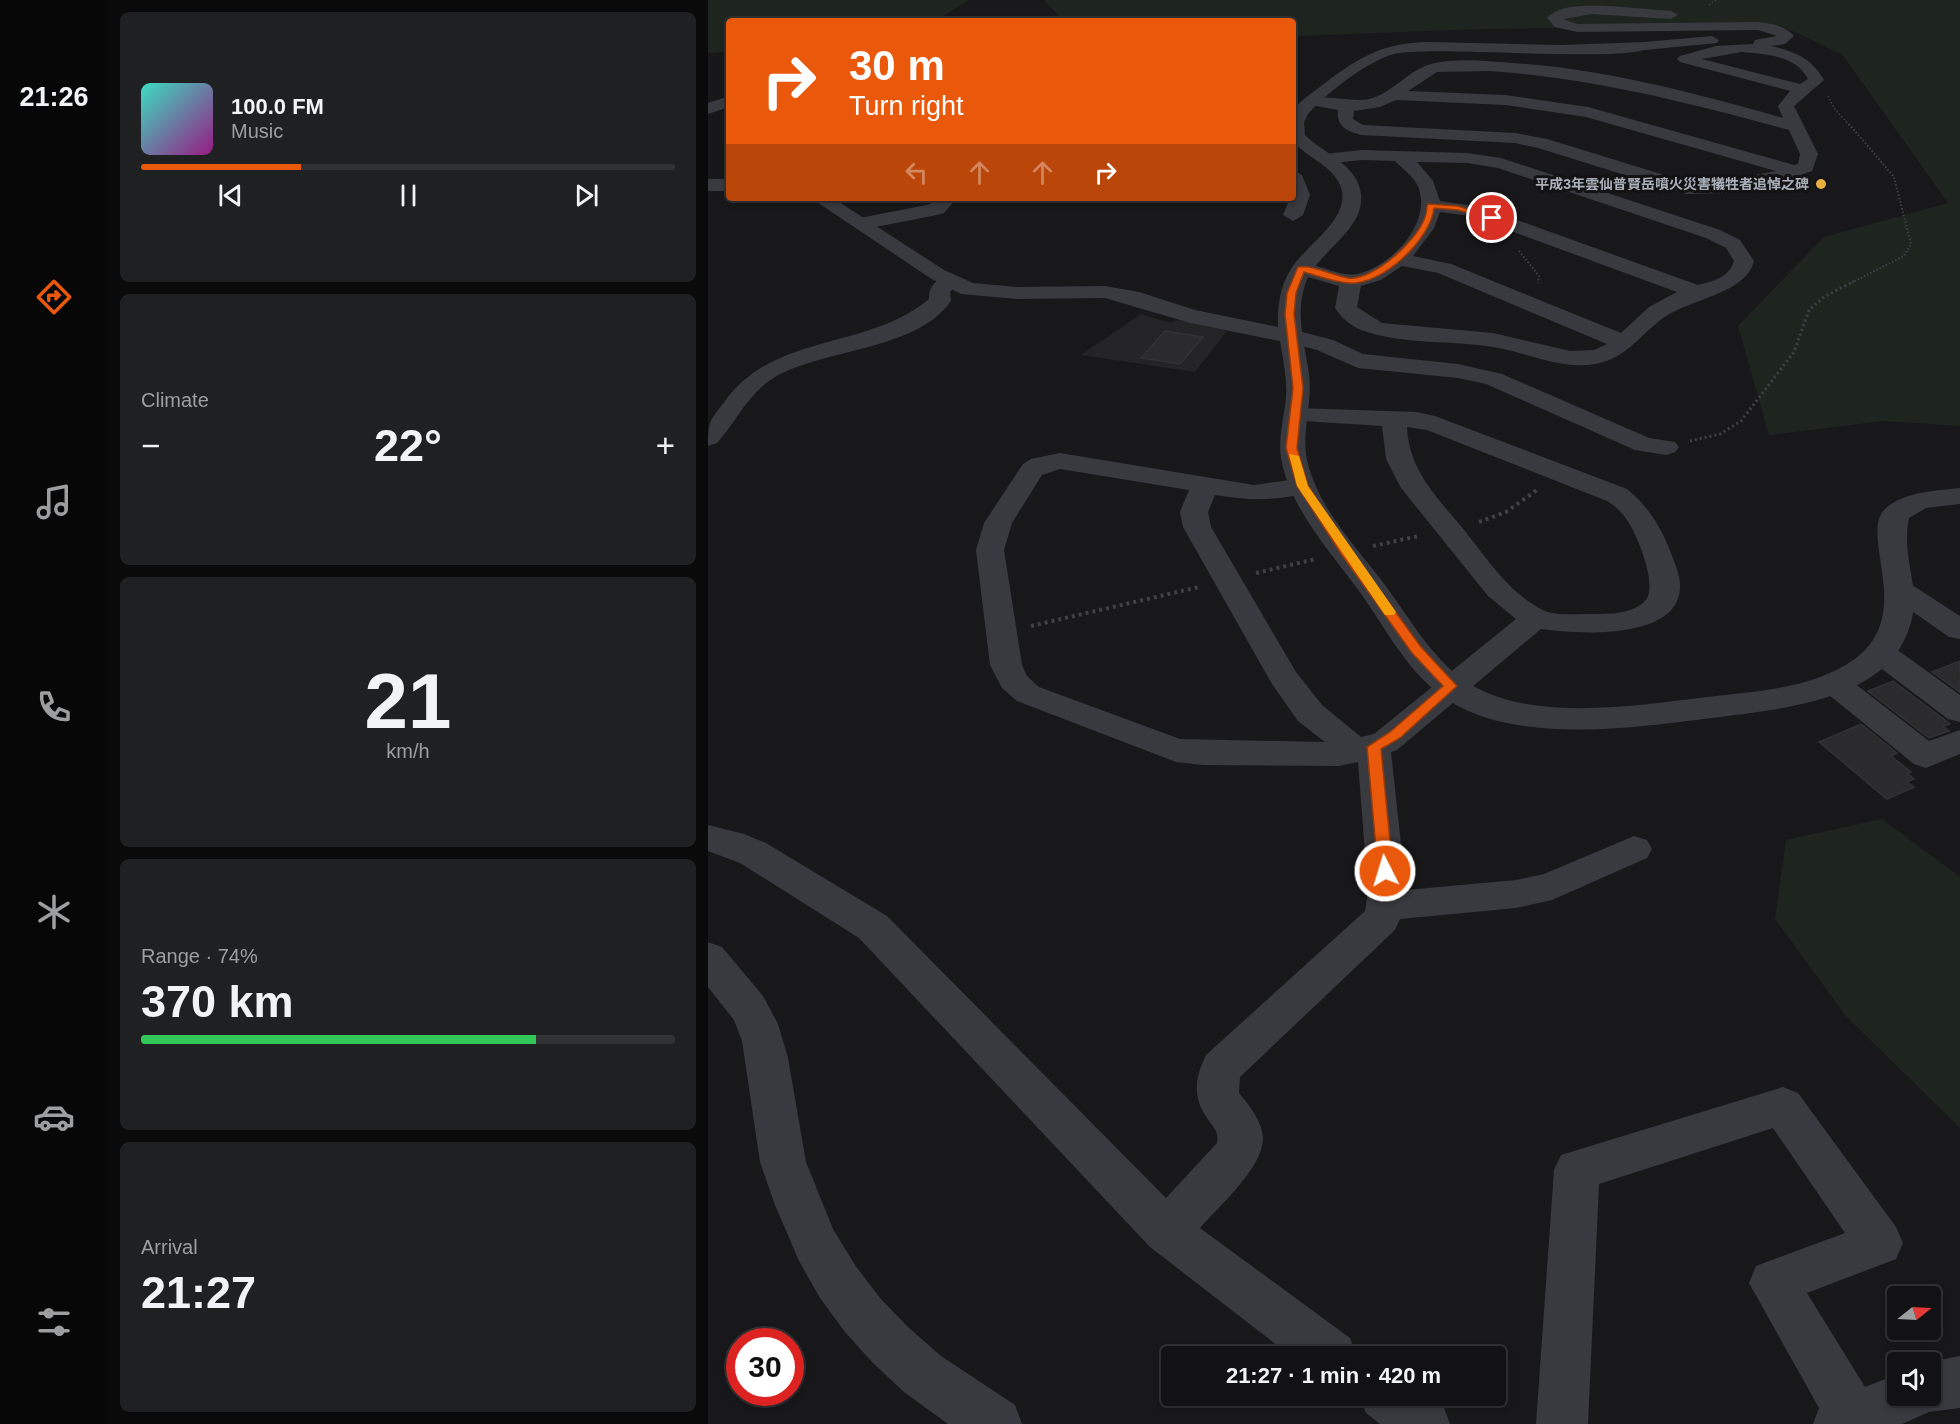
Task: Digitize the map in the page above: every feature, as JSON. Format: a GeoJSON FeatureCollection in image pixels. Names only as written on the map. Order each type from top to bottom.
{"type":"FeatureCollection","features":[{"type":"Feature","properties":{"kind":"street"},"geometry":{"type":"LineString","coordinates":[[1296,123],[1299,113],[1311,101],[1376,56],[1398,50],[1574,50],[1719,39],[1771,43],[1787,36],[1778,30],[1758,26],[1588,29],[1567,27],[1554,18],[1565,13],[1580,11],[1671,15]]}},
{"type":"Feature","properties":{"kind":"street"},"geometry":{"type":"LineString","coordinates":[[1645,46],[1685,59],[1805,90]]}},
{"type":"Feature","properties":{"kind":"street"},"geometry":{"type":"LineString","coordinates":[[1346,106],[1345,120],[1352,127],[1361,130],[1515,138],[1541,143],[1686,188],[1713,188],[1796,172],[1806,167],[1809,154],[1786,106],[1794,96],[1815,84],[1815,76],[1801,60],[1788,54],[1726,49],[1685,59]]}},
{"type":"Feature","properties":{"kind":"street"},"geometry":{"type":"LineString","coordinates":[[1311,101],[1346,106],[1376,102],[1391,95],[1422,71],[1435,67],[1521,69],[1652,87],[1794,126]]}},
{"type":"Feature","properties":{"kind":"street"},"geometry":{"type":"LineString","coordinates":[[1391,95],[1505,100],[1588,112],[1796,172]]}},
{"type":"Feature","properties":{"kind":"street"},"geometry":{"type":"LineString","coordinates":[[708,109],[726,101]]}},
{"type":"Feature","properties":{"kind":"street"},"geometry":{"type":"LineString","coordinates":[[1296,132],[1304,145],[1324,159],[1348,182],[1352,201],[1340,226],[1301,269],[1292,293],[1289,314],[1298,388],[1292,448],[1303,486],[1346,552],[1422,657],[1450,686],[1502,710],[1555,719],[1604,719],[1755,702],[1801,694],[1834,683],[1863,668],[1881,653],[1898,620],[1899,589],[1892,545],[1896,514],[1919,501],[1960,496]]}},
{"type":"Feature","properties":{"kind":"street"},"geometry":{"type":"LineString","coordinates":[[1324,159],[1352,155],[1400,156],[1473,159],[1511,165],[1713,234],[1738,250],[1744,261],[1743,267],[1730,281],[1696,292],[1658,312],[1608,354],[1576,358],[1493,340],[1380,329],[1359,320],[1346,308],[1351,281]]}},
{"type":"Feature","properties":{"kind":"street"},"geometry":{"type":"LineString","coordinates":[[1301,269],[1351,281],[1376,274],[1398,259],[1422,230],[1429,218],[1431,205],[1425,180],[1400,156]]}},
{"type":"Feature","properties":{"kind":"street"},"geometry":{"type":"LineString","coordinates":[[1293,215],[1301,195],[1296,182]]}},
{"type":"Feature","properties":{"kind":"street"},"geometry":{"type":"LineString","coordinates":[[708,185],[726,185]]}},
{"type":"Feature","properties":{"kind":"street"},"geometry":{"type":"LineString","coordinates":[[825,201],[949,281],[991,292],[1087,292],[1131,297],[1190,316],[1325,345],[1358,361],[1458,370],[1486,376],[1644,445],[1666,447]]}},
{"type":"Feature","properties":{"kind":"street"},"geometry":{"type":"LineString","coordinates":[[860,224],[937,209],[942,204],[940,201]]}},
{"type":"Feature","properties":{"kind":"street"},"geometry":{"type":"LineString","coordinates":[[1431,205],[1474,211],[1696,292]]}},
{"type":"Feature","properties":{"kind":"street"},"geometry":{"type":"LineString","coordinates":[[1398,259],[1434,265],[1623,342]]}},
{"type":"Feature","properties":{"kind":"street"},"geometry":{"type":"LineString","coordinates":[[708,438],[749,386],[762,374],[806,354],[913,323],[940,301],[939,291],[949,281]]}},
{"type":"Feature","properties":{"kind":"street"},"geometry":{"type":"LineString","coordinates":[[1296,415],[1395,419],[1417,420],[1451,429],[1617,495],[1641,516],[1648,528],[1666,584],[1664,597],[1655,609],[1638,618],[1569,625],[1535,619],[1498,590],[1410,482],[1399,463],[1394,442],[1395,419]]}},
{"type":"Feature","properties":{"kind":"street"},"geometry":{"type":"LineString","coordinates":[[1303,486],[1254,493],[1060,461],[1040,465],[1032,470],[998,523],[990,550],[1006,665],[1013,681],[1028,694],[1176,750],[1203,753],[1340,754],[1366,749],[1395,735],[1450,686],[1535,619]]}},
{"type":"Feature","properties":{"kind":"street"},"geometry":{"type":"LineString","coordinates":[[1167,1231],[1238,1152],[1241,1140],[1240,1127],[1233,1116],[1220,1104],[1216,1094],[1221,1068],[1381,920],[1386,906],[1387,891],[1366,749],[1310,713],[1282,677],[1197,527],[1194,512],[1205,485]]}},
{"type":"Feature","properties":{"kind":"street"},"geometry":{"type":"LineString","coordinates":[[1899,589],[1960,630]]}},
{"type":"Feature","properties":{"kind":"street"},"geometry":{"type":"LineString","coordinates":[[1881,653],[1960,711]]}},
{"type":"Feature","properties":{"kind":"street"},"geometry":{"type":"LineString","coordinates":[[1834,683],[1926,756],[1960,741]]}},
{"type":"Feature","properties":{"kind":"street"},"geometry":{"type":"LineString","coordinates":[[708,838],[731,843],[753,853],[873,927],[1167,1231],[1319,1346]]}},
{"type":"Feature","properties":{"kind":"street"},"geometry":{"type":"LineString","coordinates":[[1386,906],[1516,894],[1552,886],[1634,849]]}},
{"type":"Feature","properties":{"kind":"street"},"geometry":{"type":"LineString","coordinates":[[708,958],[757,1022],[770,1065],[783,1160],[807,1231],[850,1302],[907,1362],[963,1405],[996,1424]]}},
{"type":"Feature","properties":{"kind":"street"},"geometry":{"type":"LineString","coordinates":[[1562,1424],[1576,1170],[1783,1106],[1878,1243],[1773,1283],[1846,1420],[1887,1404]]}},
{"type":"Feature","properties":{"kind":"street"},"geometry":{"type":"LineString","coordinates":[[1941,1386],[1960,1383]]}},
{"type":"Feature","properties":{"kind":"street"},"geometry":{"type":"LineString","coordinates":[[1399,1406],[1424,1424]]}},
{"type":"Feature","properties":{"kind":"path"},"geometry":{"type":"LineString","coordinates":[[1666,447],[1732,429],[1794,352],[1809,310],[1824,297],[1904,256],[1911,244],[1894,177],[1889,168],[1834,108],[1828,97],[1828,90]]}},
{"type":"Feature","properties":{"kind":"path"},"geometry":{"type":"LineString","coordinates":[[1510,295],[1540,280],[1519,251],[1545,237]]}},
{"type":"Feature","properties":{"kind":"path"},"geometry":{"type":"LineString","coordinates":[[1001,633],[1476,523],[1506,512],[1561,472]]}},
{"type":"Feature","properties":{"kind":"shaded area"},"geometry":{"type":"Polygon","coordinates":[[[708,0],[970,0],[939,18],[726,18],[726,52],[708,53],[708,0]]]}},
{"type":"Feature","properties":{"kind":"shaded area"},"geometry":{"type":"Polygon","coordinates":[[[1044,0],[1960,0],[1960,426],[1883,421],[1769,435],[1738,326],[1824,237],[1948,203],[1842,54],[1779,25],[1483,29],[1296,36],[1296,18],[1061,18],[1044,0]]]}},
{"type":"Feature","properties":{"kind":"shaded area"},"geometry":{"type":"Polygon","coordinates":[[[1141,314],[1170,323],[1177,320],[1227,331],[1195,372],[1081,355],[1141,314]]]}},
{"type":"Feature","properties":{"kind":"shaded area"},"geometry":{"type":"Polygon","coordinates":[[[1882,819],[1960,877],[1960,1128],[1846,1016],[1775,919],[1786,840],[1882,819]]]}},
{"type":"Feature","properties":{"kind":"building"},"geometry":{"type":"Polygon","coordinates":[[[1165,331],[1203,337],[1180,364],[1141,358],[1165,331]]]}},
{"type":"Feature","properties":{"kind":"building"},"geometry":{"type":"Polygon","coordinates":[[[1960,661],[1960,692],[1932,672],[1960,661]]]}},
{"type":"Feature","properties":{"kind":"building"},"geometry":{"type":"Polygon","coordinates":[[[1893,681],[1950,724],[1943,726],[1949,731],[1929,738],[1868,691],[1893,681]]]}},
{"type":"Feature","properties":{"kind":"building"},"geometry":{"type":"Polygon","coordinates":[[[1861,724],[1897,753],[1891,756],[1911,772],[1907,773],[1914,779],[1907,782],[1914,787],[1887,799],[1819,742],[1861,724]]]}},
{"type":"Feature","properties":{"kind":"slow traffic"},"geometry":{"type":"LineString","coordinates":[[1293,456],[1303,486],[1389,612]]}},
{"type":"Feature","properties":{"kind":"place","name":"平成3年雲仙普賢岳噴火災害犠牲者追悼之碑"},"geometry":{"type":"Point","coordinates":[1821,184]}},
{"type":"Feature","properties":{"kind":"route"},"geometry":{"type":"LineString","coordinates":[[1385,871],[1374,747],[1395,735],[1450,686],[1417,650],[1346,552],[1303,486],[1295,467],[1292,448],[1298,388],[1289,314],[1292,293],[1301,269],[1351,281],[1376,274],[1389,267],[1422,230],[1429,218],[1431,205],[1474,211],[1492,218]]}}]}
